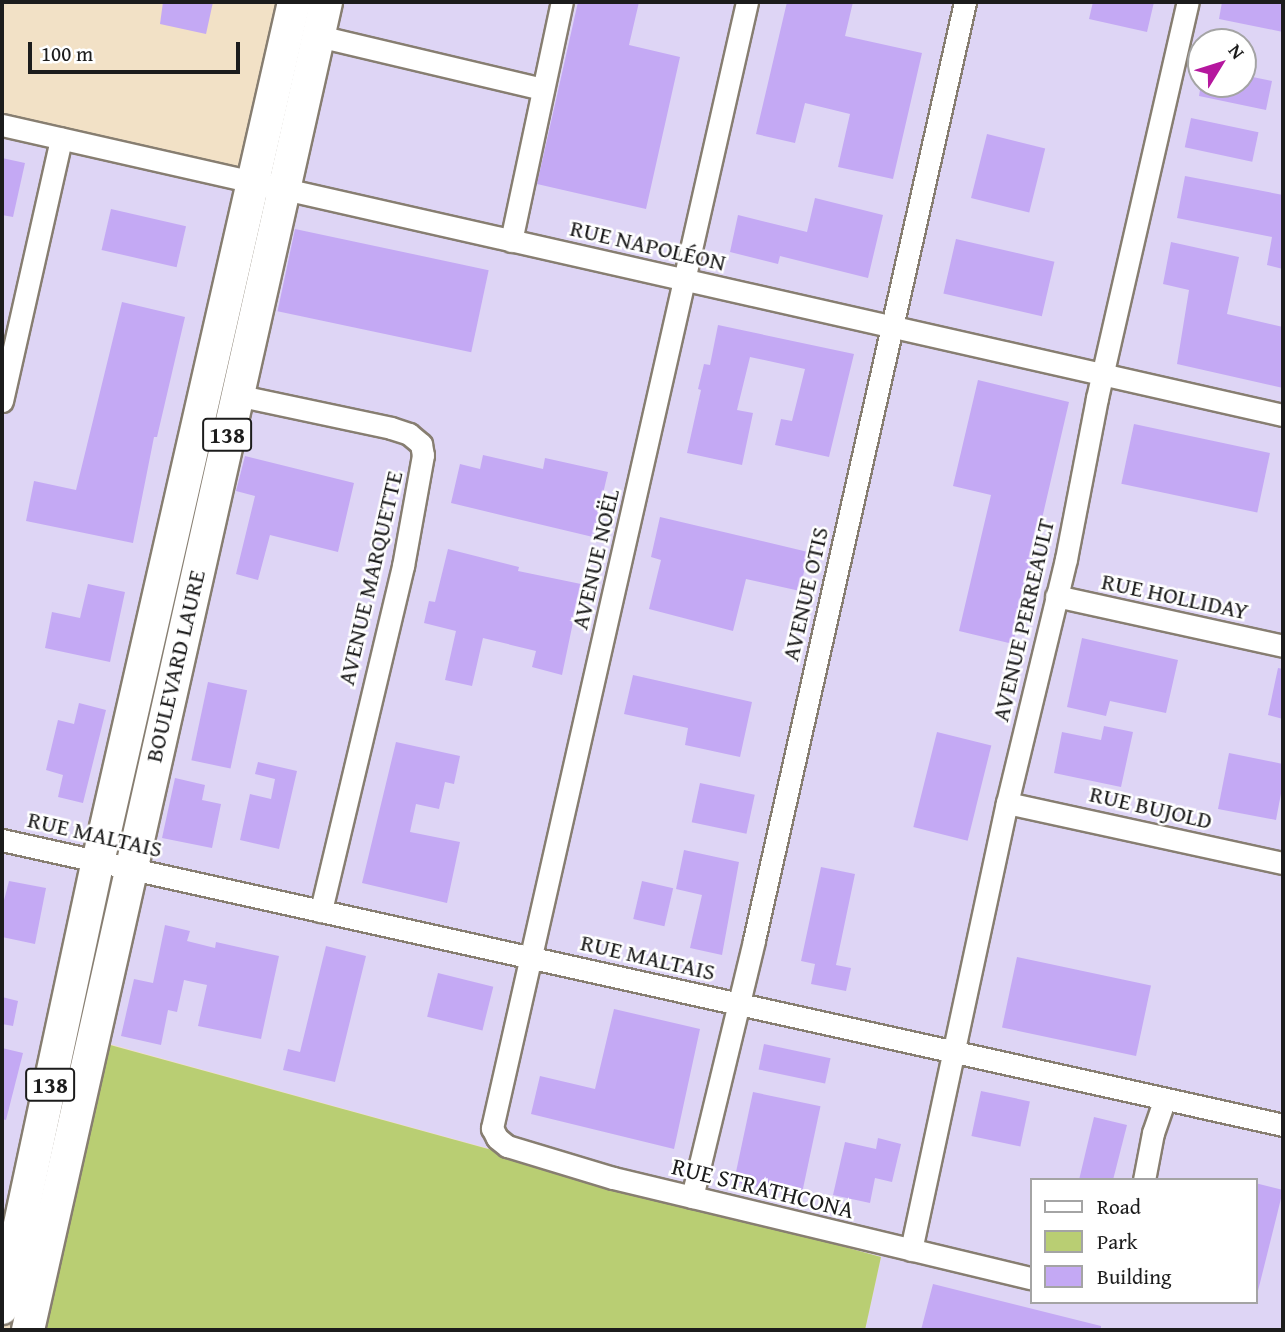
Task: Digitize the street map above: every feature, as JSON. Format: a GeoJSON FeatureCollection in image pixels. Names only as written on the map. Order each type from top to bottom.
{"type":"FeatureCollection","features":[{"type":"Feature","properties":{"kind":"highway","name":"BOULEVARD LAURE"},"geometry":{"type":"LineString","coordinates":[[28,1330],[236,396],[294,2]]}},
{"type":"Feature","properties":{"kind":"highway","name":"BOULEVARD LAURE"},"geometry":{"type":"LineString","coordinates":[[2,1308],[98,862],[268,186],[318,36],[326,2]]}},
{"type":"Feature","properties":{"kind":"street"},"geometry":{"type":"LineString","coordinates":[[511,241],[562,2]]}},
{"type":"Feature","properties":{"kind":"street","name":"AVENUE NOËL"},"geometry":{"type":"LineString","coordinates":[[492,1128],[747,2]]}},
{"type":"Feature","properties":{"kind":"street","name":"AVENUE OTIS"},"geometry":{"type":"LineString","coordinates":[[692,1197],[754,940],[965,2]]}},
{"type":"Feature","properties":{"kind":"street","name":"AVENUE PERREAULT"},"geometry":{"type":"LineString","coordinates":[[911,1250],[1007,803],[1056,596],[1188,2]]}},
{"type":"Feature","properties":{"kind":"street"},"geometry":{"type":"LineString","coordinates":[[318,36],[543,89]]}},
{"type":"Feature","properties":{"kind":"street","name":"RUE NAPOLÉON"},"geometry":{"type":"LineString","coordinates":[[2,125],[1283,415]]}},
{"type":"Feature","properties":{"kind":"street"},"geometry":{"type":"LineString","coordinates":[[2,401],[61,139]]}},
{"type":"Feature","properties":{"kind":"street","name":"AVENUE MARQUETTE"},"geometry":{"type":"LineString","coordinates":[[236,396],[391,428],[408,434],[421,444],[423,455],[403,566],[321,911]]}},
{"type":"Feature","properties":{"kind":"street","name":"RUE HOLLIDAY"},"geometry":{"type":"LineString","coordinates":[[1056,596],[1283,646]]}},
{"type":"Feature","properties":{"kind":"street","name":"RUE BUJOLD"},"geometry":{"type":"LineString","coordinates":[[1007,803],[1283,863]]}},
{"type":"Feature","properties":{"kind":"street","name":"RUE MALTAIS"},"geometry":{"type":"LineString","coordinates":[[2,840],[1283,1125]]}},
{"type":"Feature","properties":{"kind":"street"},"geometry":{"type":"LineString","coordinates":[[1144,1178],[1153,1133],[1164,1099]]}},
{"type":"Feature","properties":{"kind":"street","name":"RUE STRATHCONA"},"geometry":{"type":"LineString","coordinates":[[492,1128],[497,1138],[507,1146],[692,1197],[1030,1278]]}},
{"type":"Feature","properties":{"kind":"shaded area"},"geometry":{"type":"Polygon","coordinates":[[[326,2],[1283,2],[1283,1330],[865,1330],[881,1257],[48,1027],[2,1234],[2,121],[283,189],[326,2]]]}},
{"type":"Feature","properties":{"kind":"green space"},"geometry":{"type":"Polygon","coordinates":[[[92,1040],[881,1257],[865,1330],[30,1330],[92,1040]]]}},
{"type":"Feature","properties":{"kind":"building"},"geometry":{"type":"Polygon","coordinates":[[[163,2],[213,2],[206,34],[160,24],[163,2]]]}},
{"type":"Feature","properties":{"kind":"building"},"geometry":{"type":"Polygon","coordinates":[[[578,2],[639,2],[629,45],[680,57],[646,209],[537,184],[578,2]]]}},
{"type":"Feature","properties":{"kind":"building"},"geometry":{"type":"Polygon","coordinates":[[[787,2],[853,2],[845,36],[922,53],[893,179],[838,167],[850,114],[805,103],[795,143],[756,134],[787,2]]]}},
{"type":"Feature","properties":{"kind":"building"},"geometry":{"type":"Polygon","coordinates":[[[1093,2],[1154,2],[1147,32],[1089,19],[1093,2]]]}},
{"type":"Feature","properties":{"kind":"building"},"geometry":{"type":"Polygon","coordinates":[[[1222,2],[1283,2],[1283,32],[1219,19],[1222,2]]]}},
{"type":"Feature","properties":{"kind":"building"},"geometry":{"type":"Polygon","coordinates":[[[1257,78],[1272,81],[1266,110],[1209,98],[1257,98],[1257,78]]]}},
{"type":"Feature","properties":{"kind":"building"},"geometry":{"type":"Polygon","coordinates":[[[1191,118],[1258,132],[1252,162],[1185,147],[1191,118]]]}},
{"type":"Feature","properties":{"kind":"building"},"geometry":{"type":"Polygon","coordinates":[[[987,134],[1045,149],[1029,213],[971,198],[987,134]]]}},
{"type":"Feature","properties":{"kind":"building"},"geometry":{"type":"Polygon","coordinates":[[[2,158],[25,163],[13,217],[2,215],[2,158]]]}},
{"type":"Feature","properties":{"kind":"building"},"geometry":{"type":"Polygon","coordinates":[[[1185,176],[1283,195],[1283,269],[1267,265],[1272,237],[1177,218],[1185,176]]]}},
{"type":"Feature","properties":{"kind":"building"},"geometry":{"type":"Polygon","coordinates":[[[815,198],[883,215],[868,278],[780,256],[778,264],[730,252],[738,215],[807,232],[815,198]]]}},
{"type":"Feature","properties":{"kind":"building"},"geometry":{"type":"Polygon","coordinates":[[[111,209],[186,226],[177,267],[102,250],[111,209]]]}},
{"type":"Feature","properties":{"kind":"building"},"geometry":{"type":"Polygon","coordinates":[[[295,229],[489,270],[471,352],[278,311],[295,229]]]}},
{"type":"Feature","properties":{"kind":"building"},"geometry":{"type":"Polygon","coordinates":[[[956,239],[1054,262],[1042,316],[943,294],[956,239]]]}},
{"type":"Feature","properties":{"kind":"building"},"geometry":{"type":"Polygon","coordinates":[[[1171,242],[1239,257],[1227,314],[1283,327],[1283,388],[1177,364],[1189,290],[1163,284],[1171,242]]]}},
{"type":"Feature","properties":{"kind":"building"},"geometry":{"type":"Polygon","coordinates":[[[122,302],[185,317],[157,437],[154,437],[133,543],[26,521],[34,481],[76,490],[122,302]]]}},
{"type":"Feature","properties":{"kind":"building"},"geometry":{"type":"Polygon","coordinates":[[[718,325],[854,354],[829,457],[775,445],[781,419],[792,421],[805,369],[750,357],[737,410],[753,413],[742,465],[687,453],[704,364],[710,365],[718,325]]]}},
{"type":"Feature","properties":{"kind":"building"},"geometry":{"type":"Polygon","coordinates":[[[978,380],[1069,402],[1013,644],[959,631],[991,495],[953,486],[978,380]]]}},
{"type":"Feature","properties":{"kind":"building"},"geometry":{"type":"Polygon","coordinates":[[[1134,424],[1270,453],[1257,513],[1121,484],[1134,424]]]}},
{"type":"Feature","properties":{"kind":"building"},"geometry":{"type":"Polygon","coordinates":[[[483,455],[543,469],[545,458],[608,472],[593,537],[451,503],[460,464],[480,469],[483,455]]]}},
{"type":"Feature","properties":{"kind":"building"},"geometry":{"type":"Polygon","coordinates":[[[245,456],[354,483],[338,552],[270,535],[258,580],[236,574],[255,496],[236,491],[245,456]]]}},
{"type":"Feature","properties":{"kind":"building"},"geometry":{"type":"Polygon","coordinates":[[[660,517],[808,552],[800,591],[746,579],[733,631],[649,609],[661,560],[651,557],[660,517]]]}},
{"type":"Feature","properties":{"kind":"building"},"geometry":{"type":"Polygon","coordinates":[[[448,549],[519,567],[518,571],[581,584],[562,675],[532,667],[536,651],[483,638],[472,686],[445,680],[456,631],[424,623],[429,601],[435,602],[448,549]]]}},
{"type":"Feature","properties":{"kind":"building"},"geometry":{"type":"Polygon","coordinates":[[[88,584],[125,592],[110,662],[45,648],[52,612],[80,618],[88,584]]]}},
{"type":"Feature","properties":{"kind":"building"},"geometry":{"type":"Polygon","coordinates":[[[1082,638],[1178,660],[1166,713],[1110,701],[1106,716],[1067,707],[1082,638]]]}},
{"type":"Feature","properties":{"kind":"building"},"geometry":{"type":"Polygon","coordinates":[[[1278,668],[1283,669],[1283,719],[1268,715],[1278,668]]]}},
{"type":"Feature","properties":{"kind":"building"},"geometry":{"type":"Polygon","coordinates":[[[633,675],[752,702],[740,757],[685,745],[688,728],[624,714],[633,675]]]}},
{"type":"Feature","properties":{"kind":"building"},"geometry":{"type":"Polygon","coordinates":[[[208,682],[247,690],[230,769],[191,760],[208,682]]]}},
{"type":"Feature","properties":{"kind":"building"},"geometry":{"type":"Polygon","coordinates":[[[79,703],[106,710],[83,803],[58,797],[63,775],[46,770],[58,720],[74,724],[79,703]]]}},
{"type":"Feature","properties":{"kind":"building"},"geometry":{"type":"Polygon","coordinates":[[[1104,726],[1133,732],[1121,787],[1054,773],[1062,732],[1101,740],[1104,726]]]}},
{"type":"Feature","properties":{"kind":"building"},"geometry":{"type":"Polygon","coordinates":[[[937,732],[991,746],[968,841],[913,827],[937,732]]]}},
{"type":"Feature","properties":{"kind":"building"},"geometry":{"type":"Polygon","coordinates":[[[396,742],[460,756],[454,784],[445,782],[439,809],[416,804],[410,832],[460,842],[447,903],[362,883],[396,742]]]}},
{"type":"Feature","properties":{"kind":"building"},"geometry":{"type":"Polygon","coordinates":[[[1229,753],[1283,764],[1283,783],[1276,820],[1218,809],[1229,753]]]}},
{"type":"Feature","properties":{"kind":"building"},"geometry":{"type":"Polygon","coordinates":[[[258,762],[297,771],[279,849],[240,840],[250,794],[271,799],[275,779],[255,774],[258,762]]]}},
{"type":"Feature","properties":{"kind":"building"},"geometry":{"type":"Polygon","coordinates":[[[175,778],[205,785],[202,800],[221,804],[212,848],[162,838],[175,778]]]}},
{"type":"Feature","properties":{"kind":"building"},"geometry":{"type":"Polygon","coordinates":[[[700,783],[755,795],[746,834],[692,822],[700,783]]]}},
{"type":"Feature","properties":{"kind":"building"},"geometry":{"type":"Polygon","coordinates":[[[684,850],[739,862],[722,955],[690,948],[702,895],[676,889],[684,850]]]}},
{"type":"Feature","properties":{"kind":"building"},"geometry":{"type":"Polygon","coordinates":[[[821,867],[855,874],[836,965],[851,968],[846,991],[811,984],[815,964],[801,961],[821,867]]]}},
{"type":"Feature","properties":{"kind":"building"},"geometry":{"type":"Polygon","coordinates":[[[9,881],[46,888],[35,944],[2,937],[2,908],[9,881]]]}},
{"type":"Feature","properties":{"kind":"building"},"geometry":{"type":"Polygon","coordinates":[[[642,881],[673,888],[664,926],[633,919],[642,881]]]}},
{"type":"Feature","properties":{"kind":"building"},"geometry":{"type":"Polygon","coordinates":[[[165,925],[190,931],[187,941],[215,948],[216,942],[279,956],[261,1039],[198,1026],[207,985],[184,980],[177,1012],[168,1010],[161,1045],[121,1036],[134,979],[153,983],[165,925]]]}},
{"type":"Feature","properties":{"kind":"building"},"geometry":{"type":"Polygon","coordinates":[[[326,946],[366,956],[335,1082],[283,1070],[288,1049],[300,1052],[326,946]]]}},
{"type":"Feature","properties":{"kind":"building"},"geometry":{"type":"Polygon","coordinates":[[[1017,957],[1151,985],[1136,1056],[1002,1027],[1017,957]]]}},
{"type":"Feature","properties":{"kind":"building"},"geometry":{"type":"Polygon","coordinates":[[[438,973],[493,987],[482,1030],[427,1017],[438,973]]]}},
{"type":"Feature","properties":{"kind":"building"},"geometry":{"type":"Polygon","coordinates":[[[2,997],[18,1001],[13,1026],[2,1024],[2,997]]]}},
{"type":"Feature","properties":{"kind":"building"},"geometry":{"type":"Polygon","coordinates":[[[614,1009],[700,1029],[674,1149],[531,1114],[540,1076],[595,1089],[614,1009]]]}},
{"type":"Feature","properties":{"kind":"building"},"geometry":{"type":"Polygon","coordinates":[[[764,1044],[831,1058],[825,1084],[759,1069],[764,1044]]]}},
{"type":"Feature","properties":{"kind":"building"},"geometry":{"type":"Polygon","coordinates":[[[2,1048],[23,1053],[6,1120],[2,1119],[2,1048]]]}},
{"type":"Feature","properties":{"kind":"building"},"geometry":{"type":"Polygon","coordinates":[[[981,1091],[1030,1101],[1020,1146],[971,1136],[981,1091]]]}},
{"type":"Feature","properties":{"kind":"building"},"geometry":{"type":"Polygon","coordinates":[[[753,1092],[820,1106],[801,1196],[734,1182],[753,1092]]]}},
{"type":"Feature","properties":{"kind":"building"},"geometry":{"type":"Polygon","coordinates":[[[1094,1117],[1127,1125],[1114,1178],[1079,1178],[1094,1117]]]}},
{"type":"Feature","properties":{"kind":"building"},"geometry":{"type":"Polygon","coordinates":[[[878,1138],[901,1144],[892,1182],[875,1178],[870,1203],[833,1195],[845,1142],[876,1149],[878,1138]]]}},
{"type":"Feature","properties":{"kind":"building"},"geometry":{"type":"Polygon","coordinates":[[[1257,1183],[1283,1191],[1257,1295],[1257,1183]]]}},
{"type":"Feature","properties":{"kind":"building"},"geometry":{"type":"Polygon","coordinates":[[[933,1284],[1101,1326],[1101,1330],[921,1330],[933,1284]]]}}]}
